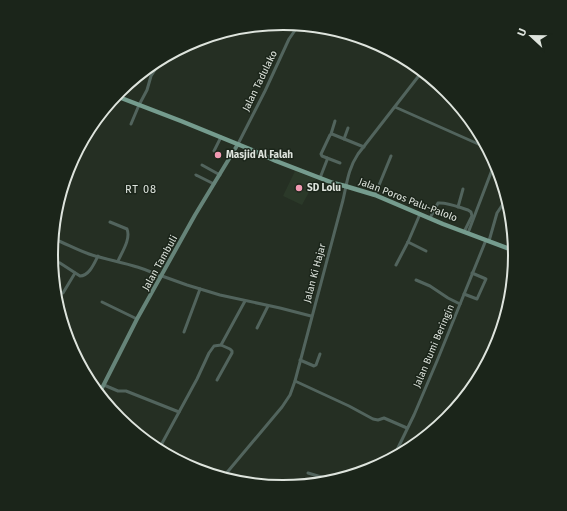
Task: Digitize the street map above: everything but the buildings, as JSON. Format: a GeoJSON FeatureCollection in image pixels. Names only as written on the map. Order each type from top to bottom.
{"type":"FeatureCollection","features":[{"type":"Feature","properties":{"kind":"main road","name":"Jalan Poros Palu-Palolo"},"geometry":{"type":"LineString","coordinates":[[122,98],[238,144],[276,161],[333,183],[375,195],[466,233],[509,249]]}},
{"type":"Feature","properties":{"kind":"street","name":"Jalan Tadulako"},"geometry":{"type":"LineString","coordinates":[[238,144],[289,40],[295,30]]}},
{"type":"Feature","properties":{"kind":"street"},"geometry":{"type":"LineString","coordinates":[[131,124],[154,71]]}},
{"type":"Feature","properties":{"kind":"street","name":"Jalan Ki Hajar"},"geometry":{"type":"LineString","coordinates":[[226,473],[282,407],[290,395],[346,186],[348,173],[352,163],[419,76]]}},
{"type":"Feature","properties":{"kind":"street"},"geometry":{"type":"LineString","coordinates":[[395,107],[480,145]]}},
{"type":"Feature","properties":{"kind":"street"},"geometry":{"type":"LineString","coordinates":[[335,121],[322,155],[340,163]]}},
{"type":"Feature","properties":{"kind":"street"},"geometry":{"type":"LineString","coordinates":[[344,139],[348,128]]}},
{"type":"Feature","properties":{"kind":"street"},"geometry":{"type":"LineString","coordinates":[[331,134],[364,147]]}},
{"type":"Feature","properties":{"kind":"street"},"geometry":{"type":"LineString","coordinates":[[214,151],[222,138]]}},
{"type":"Feature","properties":{"kind":"street","name":"Jalan Tambuli"},"geometry":{"type":"LineString","coordinates":[[102,389],[137,319],[195,215],[238,144]]}},
{"type":"Feature","properties":{"kind":"street"},"geometry":{"type":"LineString","coordinates":[[375,195],[391,156]]}},
{"type":"Feature","properties":{"kind":"street"},"geometry":{"type":"LineString","coordinates":[[320,178],[327,158]]}},
{"type":"Feature","properties":{"kind":"street"},"geometry":{"type":"LineString","coordinates":[[202,165],[220,175]]}},
{"type":"Feature","properties":{"kind":"street"},"geometry":{"type":"LineString","coordinates":[[466,233],[492,169]]}},
{"type":"Feature","properties":{"kind":"street"},"geometry":{"type":"LineString","coordinates":[[196,175],[214,184]]}},
{"type":"Feature","properties":{"kind":"street"},"geometry":{"type":"LineString","coordinates":[[458,207],[463,189]]}},
{"type":"Feature","properties":{"kind":"street"},"geometry":{"type":"LineString","coordinates":[[430,218],[438,203],[470,211],[472,214],[466,233]]}},
{"type":"Feature","properties":{"kind":"street","name":"Jalan Bumi Beringin"},"geometry":{"type":"LineString","coordinates":[[396,451],[437,361],[472,273],[488,240],[497,213],[503,204]]}},
{"type":"Feature","properties":{"kind":"street"},"geometry":{"type":"LineString","coordinates":[[396,265],[420,214]]}},
{"type":"Feature","properties":{"kind":"street"},"geometry":{"type":"LineString","coordinates":[[110,222],[127,230],[128,233],[128,237],[118,261]]}},
{"type":"Feature","properties":{"kind":"street"},"geometry":{"type":"LineString","coordinates":[[58,240],[88,254],[118,261],[154,273],[161,277],[200,289],[311,316]]}},
{"type":"Feature","properties":{"kind":"street"},"geometry":{"type":"LineString","coordinates":[[408,242],[426,251]]}},
{"type":"Feature","properties":{"kind":"street"},"geometry":{"type":"LineString","coordinates":[[58,262],[82,276],[85,275],[92,267],[98,256]]}},
{"type":"Feature","properties":{"kind":"street"},"geometry":{"type":"LineString","coordinates":[[63,293],[75,273]]}},
{"type":"Feature","properties":{"kind":"street"},"geometry":{"type":"LineString","coordinates":[[464,294],[477,299],[486,279],[472,273]]}},
{"type":"Feature","properties":{"kind":"street"},"geometry":{"type":"LineString","coordinates":[[416,280],[430,286],[460,304]]}},
{"type":"Feature","properties":{"kind":"street"},"geometry":{"type":"LineString","coordinates":[[184,332],[200,289]]}},
{"type":"Feature","properties":{"kind":"street"},"geometry":{"type":"LineString","coordinates":[[221,345],[245,301]]}},
{"type":"Feature","properties":{"kind":"street"},"geometry":{"type":"LineString","coordinates":[[102,302],[137,319]]}},
{"type":"Feature","properties":{"kind":"street"},"geometry":{"type":"LineString","coordinates":[[257,328],[268,306]]}},
{"type":"Feature","properties":{"kind":"street"},"geometry":{"type":"LineString","coordinates":[[161,445],[212,348],[215,345],[221,345],[230,349],[232,353],[217,380]]}},
{"type":"Feature","properties":{"kind":"street"},"geometry":{"type":"LineString","coordinates":[[300,360],[315,366],[320,354]]}},
{"type":"Feature","properties":{"kind":"street"},"geometry":{"type":"LineString","coordinates":[[294,381],[349,406],[373,419],[378,420],[384,418],[407,428]]}},
{"type":"Feature","properties":{"kind":"street"},"geometry":{"type":"LineString","coordinates":[[104,385],[118,391],[126,391],[179,412]]}},
{"type":"Feature","properties":{"kind":"street"},"geometry":{"type":"LineString","coordinates":[[308,473],[323,478]]}},
{"type":"Feature","properties":{"kind":"shaded area","name":"SD Lolu"},"geometry":{"type":"Polygon","coordinates":[[[295,171],[316,179],[302,205],[283,196],[295,171]]]}},
{"type":"Feature","properties":{"kind":"place","name":"Masjid Al Falah"},"geometry":{"type":"Point","coordinates":[218,155]}},
{"type":"Feature","properties":{"kind":"place","name":"SD Lolu"},"geometry":{"type":"Point","coordinates":[299,188]}},
{"type":"Feature","properties":{"kind":"district","name":"RT 08"},"geometry":{"type":"Point","coordinates":[141,189]}}]}
